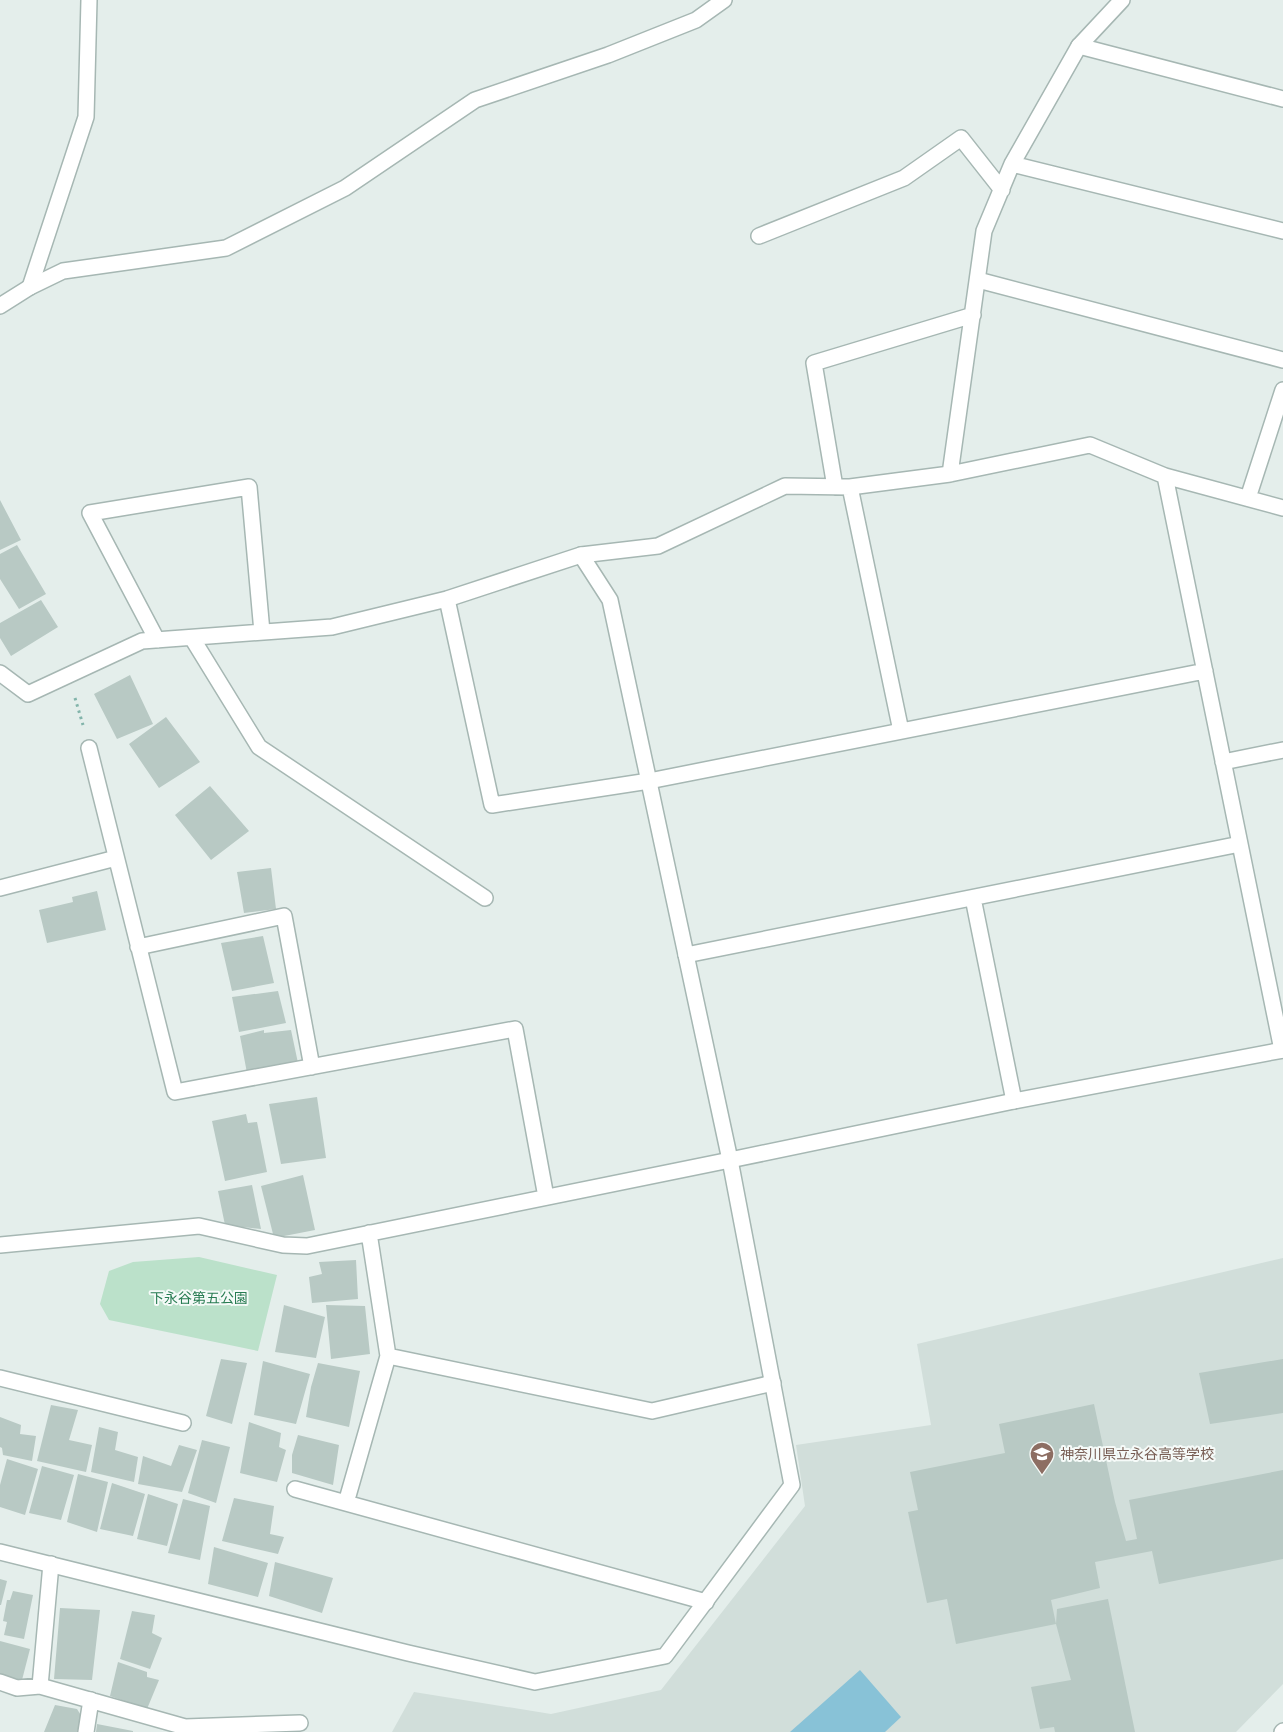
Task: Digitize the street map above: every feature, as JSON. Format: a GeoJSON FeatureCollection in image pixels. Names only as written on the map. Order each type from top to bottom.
{"type":"FeatureCollection","features":[{"type":"Feature","properties":{"kind":"street"},"geometry":{"type":"LineString","coordinates":[[30,287],[86,117],[89,0]]}},
{"type":"Feature","properties":{"kind":"street"},"geometry":{"type":"LineString","coordinates":[[0,306],[30,287],[63,272],[226,248],[345,188],[475,100],[608,55],[679,27],[696,20],[724,0]]}},
{"type":"Feature","properties":{"kind":"street"},"geometry":{"type":"LineString","coordinates":[[950,474],[984,231],[1012,164],[1079,46],[1122,0]]}},
{"type":"Feature","properties":{"kind":"street"},"geometry":{"type":"LineString","coordinates":[[1079,46],[1283,99]]}},
{"type":"Feature","properties":{"kind":"street"},"geometry":{"type":"LineString","coordinates":[[759,236],[904,178],[961,138],[1002,190]]}},
{"type":"Feature","properties":{"kind":"street"},"geometry":{"type":"LineString","coordinates":[[1012,164],[1283,231]]}},
{"type":"Feature","properties":{"kind":"street"},"geometry":{"type":"LineString","coordinates":[[978,280],[1283,360]]}},
{"type":"Feature","properties":{"kind":"street"},"geometry":{"type":"LineString","coordinates":[[901,732],[814,362],[973,316]]}},
{"type":"Feature","properties":{"kind":"street"},"geometry":{"type":"LineString","coordinates":[[1248,498],[1283,390]]}},
{"type":"Feature","properties":{"kind":"street"},"geometry":{"type":"LineString","coordinates":[[0,673],[28,694],[142,641],[332,627],[447,599],[581,555],[658,546],[785,486],[843,487],[950,474],[1090,445],[1165,476],[1283,508]]}},
{"type":"Feature","properties":{"kind":"street"},"geometry":{"type":"LineString","coordinates":[[0,1245],[199,1226],[283,1245],[307,1246],[1014,1101],[1283,1051],[1165,476]]}},
{"type":"Feature","properties":{"kind":"street"},"geometry":{"type":"LineString","coordinates":[[157,640],[90,513],[249,487],[262,632]]}},
{"type":"Feature","properties":{"kind":"street"},"geometry":{"type":"LineString","coordinates":[[0,1552],[408,1653],[536,1682],[665,1656],[792,1485],[730,1160],[610,600],[581,555]]}},
{"type":"Feature","properties":{"kind":"street"},"geometry":{"type":"LineString","coordinates":[[447,599],[492,805],[650,782],[1204,671]]}},
{"type":"Feature","properties":{"kind":"street"},"geometry":{"type":"LineString","coordinates":[[192,638],[259,747],[485,898]]}},
{"type":"Feature","properties":{"kind":"street"},"geometry":{"type":"LineString","coordinates":[[89,748],[175,1092],[515,1028],[546,1197]]}},
{"type":"Feature","properties":{"kind":"street"},"geometry":{"type":"LineString","coordinates":[[1223,762],[1283,750]]}},
{"type":"Feature","properties":{"kind":"street"},"geometry":{"type":"LineString","coordinates":[[686,955],[1240,844]]}},
{"type":"Feature","properties":{"kind":"street"},"geometry":{"type":"LineString","coordinates":[[0,888],[116,858]]}},
{"type":"Feature","properties":{"kind":"street"},"geometry":{"type":"LineString","coordinates":[[973,898],[1014,1101]]}},
{"type":"Feature","properties":{"kind":"street"},"geometry":{"type":"LineString","coordinates":[[138,947],[284,916],[312,1067]]}},
{"type":"Feature","properties":{"kind":"street"},"geometry":{"type":"LineString","coordinates":[[346,1504],[388,1356],[369,1233]]}},
{"type":"Feature","properties":{"kind":"street"},"geometry":{"type":"LineString","coordinates":[[388,1356],[652,1412],[773,1383]]}},
{"type":"Feature","properties":{"kind":"street"},"geometry":{"type":"LineString","coordinates":[[0,1378],[183,1423]]}},
{"type":"Feature","properties":{"kind":"street"},"geometry":{"type":"LineString","coordinates":[[295,1489],[706,1602]]}},
{"type":"Feature","properties":{"kind":"street"},"geometry":{"type":"LineString","coordinates":[[40,1686],[51,1564]]}},
{"type":"Feature","properties":{"kind":"street"},"geometry":{"type":"LineString","coordinates":[[0,1682],[17,1688],[40,1686],[185,1727],[300,1723]]}},
{"type":"Feature","properties":{"kind":"street"},"geometry":{"type":"LineString","coordinates":[[86,1732],[91,1700]]}},
{"type":"Feature","properties":{"kind":"path"},"geometry":{"type":"LineString","coordinates":[[69,675],[89,748]]}},
{"type":"Feature","properties":{"kind":"shaded area","name":"神奈川県立永谷高等学校"},"geometry":{"type":"Polygon","coordinates":[[[1283,1258],[1283,1684],[1236,1732],[392,1732],[414,1692],[551,1714],[661,1690],[805,1506],[796,1445],[931,1425],[917,1344],[1283,1258]]]}},
{"type":"Feature","properties":{"kind":"green space","name":"下永谷第五公園"},"geometry":{"type":"Polygon","coordinates":[[[199,1257],[277,1275],[258,1351],[109,1320],[100,1304],[109,1271],[133,1262],[199,1257]]]}},
{"type":"Feature","properties":{"kind":"water"},"geometry":{"type":"Polygon","coordinates":[[[860,1670],[901,1717],[885,1732],[790,1732],[860,1670]]]}},
{"type":"Feature","properties":{"kind":"building"},"geometry":{"type":"Polygon","coordinates":[[[0,500],[21,540],[0,550],[0,500]]]}},
{"type":"Feature","properties":{"kind":"building"},"geometry":{"type":"Polygon","coordinates":[[[17,545],[46,594],[19,609],[0,579],[0,554],[17,545]]]}},
{"type":"Feature","properties":{"kind":"building"},"geometry":{"type":"Polygon","coordinates":[[[41,600],[58,627],[11,656],[0,638],[0,623],[41,600]]]}},
{"type":"Feature","properties":{"kind":"building"},"geometry":{"type":"Polygon","coordinates":[[[130,675],[153,724],[117,739],[94,694],[130,675]]]}},
{"type":"Feature","properties":{"kind":"building"},"geometry":{"type":"Polygon","coordinates":[[[166,717],[200,762],[159,788],[129,744],[166,717]]]}},
{"type":"Feature","properties":{"kind":"building"},"geometry":{"type":"Polygon","coordinates":[[[210,786],[249,831],[211,860],[175,815],[210,786]]]}},
{"type":"Feature","properties":{"kind":"building"},"geometry":{"type":"Polygon","coordinates":[[[271,868],[276,909],[244,913],[237,872],[271,868]]]}},
{"type":"Feature","properties":{"kind":"building"},"geometry":{"type":"Polygon","coordinates":[[[97,891],[106,930],[47,943],[39,910],[73,902],[72,897],[97,891]]]}},
{"type":"Feature","properties":{"kind":"building"},"geometry":{"type":"Polygon","coordinates":[[[263,936],[274,983],[232,991],[221,943],[263,936]]]}},
{"type":"Feature","properties":{"kind":"building"},"geometry":{"type":"Polygon","coordinates":[[[278,991],[286,1023],[239,1032],[232,997],[278,991]]]}},
{"type":"Feature","properties":{"kind":"building"},"geometry":{"type":"Polygon","coordinates":[[[264,1030],[264,1033],[291,1030],[298,1063],[247,1073],[240,1036],[264,1030]]]}},
{"type":"Feature","properties":{"kind":"building"},"geometry":{"type":"Polygon","coordinates":[[[317,1097],[326,1158],[281,1164],[269,1104],[317,1097]]]}},
{"type":"Feature","properties":{"kind":"building"},"geometry":{"type":"Polygon","coordinates":[[[246,1114],[248,1123],[257,1122],[267,1172],[225,1181],[212,1121],[246,1114]]]}},
{"type":"Feature","properties":{"kind":"building"},"geometry":{"type":"Polygon","coordinates":[[[303,1175],[315,1230],[274,1238],[261,1186],[303,1175]]]}},
{"type":"Feature","properties":{"kind":"building"},"geometry":{"type":"Polygon","coordinates":[[[252,1185],[261,1229],[225,1225],[218,1191],[252,1185]]]}},
{"type":"Feature","properties":{"kind":"building"},"geometry":{"type":"Polygon","coordinates":[[[356,1260],[358,1299],[312,1303],[309,1277],[322,1274],[319,1262],[356,1260]]]}},
{"type":"Feature","properties":{"kind":"building"},"geometry":{"type":"Polygon","coordinates":[[[284,1305],[325,1317],[316,1358],[275,1352],[284,1305]]]}},
{"type":"Feature","properties":{"kind":"building"},"geometry":{"type":"Polygon","coordinates":[[[326,1305],[365,1306],[370,1354],[331,1359],[326,1305]]]}},
{"type":"Feature","properties":{"kind":"building"},"geometry":{"type":"Polygon","coordinates":[[[221,1359],[247,1363],[232,1424],[206,1416],[221,1359]]]}},
{"type":"Feature","properties":{"kind":"building"},"geometry":{"type":"Polygon","coordinates":[[[1283,1359],[1283,1413],[1210,1424],[1199,1373],[1283,1359]]]}},
{"type":"Feature","properties":{"kind":"building"},"geometry":{"type":"Polygon","coordinates":[[[263,1361],[310,1374],[296,1424],[254,1415],[263,1361]]]}},
{"type":"Feature","properties":{"kind":"building"},"geometry":{"type":"Polygon","coordinates":[[[318,1363],[360,1371],[349,1427],[306,1417],[311,1387],[318,1363]]]}},
{"type":"Feature","properties":{"kind":"building"},"geometry":{"type":"Polygon","coordinates":[[[1094,1404],[1115,1502],[1126,1541],[1137,1539],[1129,1500],[1283,1470],[1283,1559],[1159,1584],[1152,1551],[1095,1562],[1100,1588],[1051,1600],[1056,1624],[956,1644],[947,1599],[927,1603],[908,1512],[918,1510],[910,1472],[1005,1453],[999,1424],[1094,1404]]]}},
{"type":"Feature","properties":{"kind":"building"},"geometry":{"type":"Polygon","coordinates":[[[51,1405],[78,1410],[69,1440],[92,1445],[86,1472],[37,1461],[51,1405]]]}},
{"type":"Feature","properties":{"kind":"building"},"geometry":{"type":"Polygon","coordinates":[[[0,1417],[21,1425],[20,1434],[36,1436],[32,1461],[3,1455],[2,1448],[0,1447],[0,1417]]]}},
{"type":"Feature","properties":{"kind":"building"},"geometry":{"type":"Polygon","coordinates":[[[249,1422],[281,1433],[279,1447],[286,1450],[277,1482],[240,1473],[249,1422]]]}},
{"type":"Feature","properties":{"kind":"building"},"geometry":{"type":"Polygon","coordinates":[[[99,1427],[118,1432],[115,1450],[138,1457],[134,1482],[91,1472],[99,1427]]]}},
{"type":"Feature","properties":{"kind":"building"},"geometry":{"type":"Polygon","coordinates":[[[298,1435],[339,1445],[333,1485],[292,1473],[292,1455],[298,1435]]]}},
{"type":"Feature","properties":{"kind":"building"},"geometry":{"type":"Polygon","coordinates":[[[202,1440],[230,1447],[216,1503],[188,1493],[202,1440]]]}},
{"type":"Feature","properties":{"kind":"building"},"geometry":{"type":"Polygon","coordinates":[[[179,1445],[197,1450],[182,1492],[138,1484],[143,1456],[171,1466],[179,1445]]]}},
{"type":"Feature","properties":{"kind":"building"},"geometry":{"type":"Polygon","coordinates":[[[7,1459],[38,1469],[25,1515],[0,1507],[0,1485],[7,1459]]]}},
{"type":"Feature","properties":{"kind":"building"},"geometry":{"type":"Polygon","coordinates":[[[42,1466],[74,1475],[61,1520],[29,1513],[42,1466]]]}},
{"type":"Feature","properties":{"kind":"building"},"geometry":{"type":"Polygon","coordinates":[[[78,1474],[108,1482],[97,1532],[67,1522],[78,1474]]]}},
{"type":"Feature","properties":{"kind":"building"},"geometry":{"type":"Polygon","coordinates":[[[112,1483],[145,1494],[133,1536],[100,1529],[112,1483]]]}},
{"type":"Feature","properties":{"kind":"building"},"geometry":{"type":"Polygon","coordinates":[[[148,1494],[178,1504],[167,1546],[137,1539],[148,1494]]]}},
{"type":"Feature","properties":{"kind":"building"},"geometry":{"type":"Polygon","coordinates":[[[234,1498],[274,1506],[270,1534],[284,1537],[278,1554],[222,1541],[234,1498]]]}},
{"type":"Feature","properties":{"kind":"building"},"geometry":{"type":"Polygon","coordinates":[[[183,1499],[210,1506],[200,1560],[168,1553],[183,1499]]]}},
{"type":"Feature","properties":{"kind":"building"},"geometry":{"type":"Polygon","coordinates":[[[214,1547],[268,1563],[258,1597],[208,1584],[214,1547]]]}},
{"type":"Feature","properties":{"kind":"building"},"geometry":{"type":"Polygon","coordinates":[[[275,1562],[333,1578],[322,1613],[269,1596],[275,1562]]]}},
{"type":"Feature","properties":{"kind":"building"},"geometry":{"type":"Polygon","coordinates":[[[0,1579],[7,1581],[1,1605],[0,1605],[0,1579]]]}},
{"type":"Feature","properties":{"kind":"building"},"geometry":{"type":"Polygon","coordinates":[[[13,1591],[33,1595],[24,1639],[4,1635],[7,1622],[3,1621],[7,1600],[10,1600],[13,1591]]]}},
{"type":"Feature","properties":{"kind":"building"},"geometry":{"type":"Polygon","coordinates":[[[1108,1599],[1135,1732],[1055,1732],[1054,1727],[1040,1729],[1031,1687],[1071,1680],[1056,1624],[1057,1609],[1108,1599]]]}},
{"type":"Feature","properties":{"kind":"building"},"geometry":{"type":"Polygon","coordinates":[[[60,1608],[100,1610],[92,1680],[54,1679],[60,1608]]]}},
{"type":"Feature","properties":{"kind":"building"},"geometry":{"type":"Polygon","coordinates":[[[132,1611],[155,1615],[152,1633],[162,1638],[150,1669],[120,1659],[132,1611]]]}},
{"type":"Feature","properties":{"kind":"building"},"geometry":{"type":"Polygon","coordinates":[[[0,1641],[30,1649],[22,1680],[0,1675],[0,1641]]]}},
{"type":"Feature","properties":{"kind":"building"},"geometry":{"type":"Polygon","coordinates":[[[118,1662],[147,1672],[147,1677],[159,1680],[147,1709],[110,1696],[118,1662]]]}},
{"type":"Feature","properties":{"kind":"building"},"geometry":{"type":"Polygon","coordinates":[[[55,1705],[77,1709],[82,1717],[77,1732],[44,1732],[55,1705]]]}},
{"type":"Feature","properties":{"kind":"building"},"geometry":{"type":"Polygon","coordinates":[[[97,1724],[133,1731],[133,1732],[96,1732],[97,1724]]]}},
{"type":"Feature","properties":{"kind":"place","name":"神奈川県立永谷高等学校"},"geometry":{"type":"Point","coordinates":[1042,1475]}}]}
